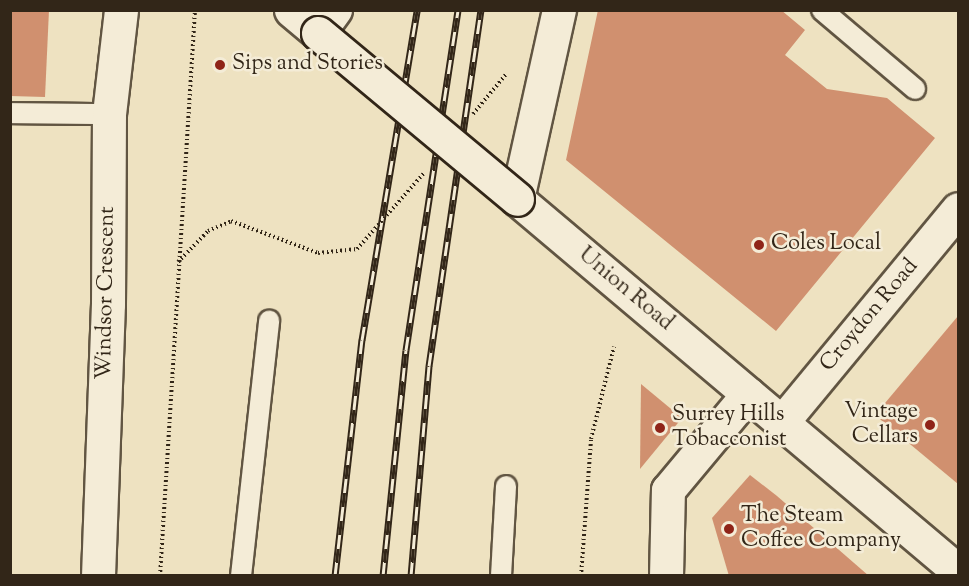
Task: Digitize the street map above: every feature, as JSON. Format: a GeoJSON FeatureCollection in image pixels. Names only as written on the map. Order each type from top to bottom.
{"type":"FeatureCollection","features":[{"type":"Feature","properties":{"kind":"street","name":"Windsor Crescent"},"geometry":{"type":"LineString","coordinates":[[98,576],[108,304],[110,114],[121,10]]}},
{"type":"Feature","properties":{"kind":"street","name":"Union Road"},"geometry":{"type":"LineString","coordinates":[[291,10],[327,22],[450,142],[958,571]]}},
{"type":"Feature","properties":{"kind":"street"},"geometry":{"type":"LineString","coordinates":[[517,199],[559,10]]}},
{"type":"Feature","properties":{"kind":"street","name":"Croydon Road"},"geometry":{"type":"LineString","coordinates":[[782,422],[958,209]]}},
{"type":"Feature","properties":{"kind":"street"},"geometry":{"type":"LineString","coordinates":[[666,576],[668,490],[748,394]]}},
{"type":"Feature","properties":{"kind":"lane"},"geometry":{"type":"LineString","coordinates":[[822,10],[915,89]]}},
{"type":"Feature","properties":{"kind":"lane"},"geometry":{"type":"LineString","coordinates":[[10,113],[110,114]]}},
{"type":"Feature","properties":{"kind":"lane"},"geometry":{"type":"LineString","coordinates":[[241,576],[269,321]]}},
{"type":"Feature","properties":{"kind":"lane"},"geometry":{"type":"LineString","coordinates":[[501,576],[506,486]]}},
{"type":"Feature","properties":{"kind":"path"},"geometry":{"type":"LineString","coordinates":[[160,576],[177,267],[195,10]]}},
{"type":"Feature","properties":{"kind":"path"},"geometry":{"type":"LineString","coordinates":[[177,267],[207,231],[231,221],[318,253],[340,254],[369,240],[507,73]]}},
{"type":"Feature","properties":{"kind":"path"},"geometry":{"type":"LineString","coordinates":[[581,576],[591,439],[614,347]]}},
{"type":"Feature","properties":{"kind":"building"},"geometry":{"type":"Polygon","coordinates":[[[10,10],[49,10],[45,97],[10,96],[10,10]]]}},
{"type":"Feature","properties":{"kind":"building","name":"Coles Local"},"geometry":{"type":"Polygon","coordinates":[[[598,10],[781,10],[805,30],[785,55],[827,89],[887,98],[935,138],[776,331],[566,160],[598,10]]]}},
{"type":"Feature","properties":{"kind":"building"},"geometry":{"type":"Polygon","coordinates":[[[958,316],[958,484],[875,415],[958,316]]]}},
{"type":"Feature","properties":{"kind":"building"},"geometry":{"type":"Polygon","coordinates":[[[641,384],[682,418],[640,469],[641,384]]]}},
{"type":"Feature","properties":{"kind":"building"},"geometry":{"type":"Polygon","coordinates":[[[750,475],[869,576],[729,576],[712,518],[750,475]]]}},
{"type":"Feature","properties":{"kind":"railway"},"geometry":{"type":"LineString","coordinates":[[335,576],[362,340],[417,10]]}},
{"type":"Feature","properties":{"kind":"railway"},"geometry":{"type":"LineString","coordinates":[[383,576],[406,350],[458,10]]}},
{"type":"Feature","properties":{"kind":"railway"},"geometry":{"type":"LineString","coordinates":[[411,576],[429,366],[481,10]]}},
{"type":"Feature","properties":{"kind":"place","name":"Sips and Stories"},"geometry":{"type":"Point","coordinates":[220,65]}},
{"type":"Feature","properties":{"kind":"place","name":"Coles Local"},"geometry":{"type":"Point","coordinates":[759,245]}},
{"type":"Feature","properties":{"kind":"place","name":"Vintage Cellars"},"geometry":{"type":"Point","coordinates":[930,425]}},
{"type":"Feature","properties":{"kind":"place","name":"Surrey Hills Tobacconist"},"geometry":{"type":"Point","coordinates":[660,428]}},
{"type":"Feature","properties":{"kind":"place","name":"The Steam Coffee Company"},"geometry":{"type":"Point","coordinates":[729,529]}}]}
